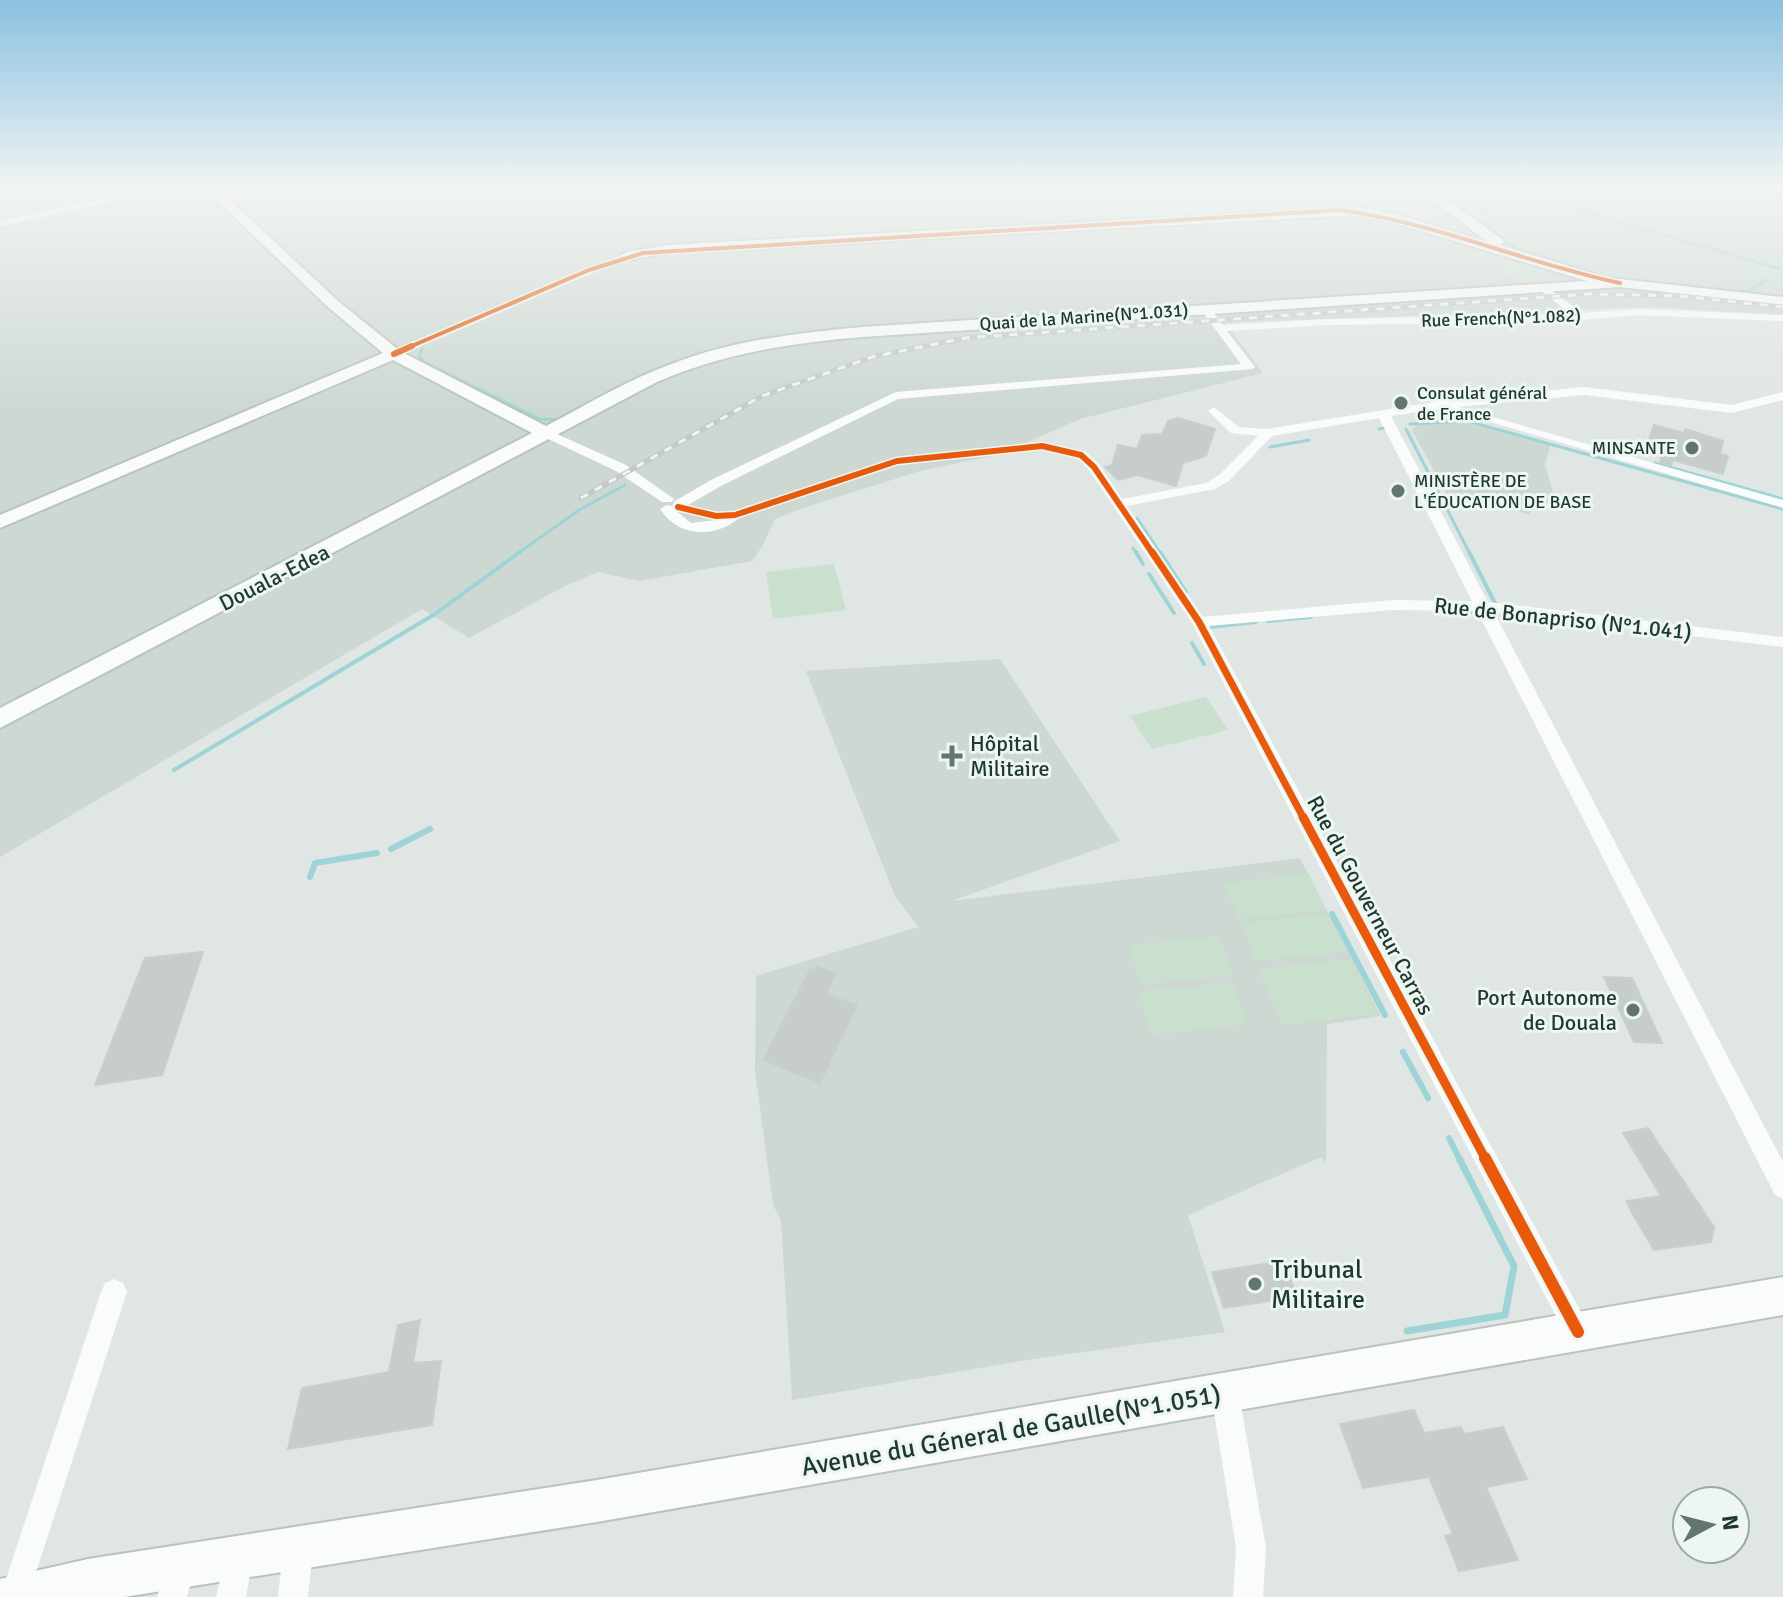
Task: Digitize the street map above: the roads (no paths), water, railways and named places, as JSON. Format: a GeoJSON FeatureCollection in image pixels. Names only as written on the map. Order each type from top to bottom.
{"type":"FeatureCollection","features":[{"type":"Feature","properties":{"kind":"main road"},"geometry":{"type":"LineString","coordinates":[[288,262],[333,304],[394,354],[548,434]]}},
{"type":"Feature","properties":{"kind":"main road"},"geometry":{"type":"LineString","coordinates":[[1446,294],[1488,270],[1488,262]]}},
{"type":"Feature","properties":{"kind":"main road"},"geometry":{"type":"LineString","coordinates":[[1502,277],[1540,287],[1544,274],[1526,262]]}},
{"type":"Feature","properties":{"kind":"main road"},"geometry":{"type":"LineString","coordinates":[[1535,262],[1620,283]]}},
{"type":"Feature","properties":{"kind":"main road","name":"Quai de la Marine(N°1.031)"},"geometry":{"type":"LineString","coordinates":[[548,434],[667,370],[747,344],[862,332],[1620,283],[1783,301]]}},
{"type":"Feature","properties":{"kind":"main road"},"geometry":{"type":"LineString","coordinates":[[0,522],[394,354]]}},
{"type":"Feature","properties":{"kind":"main road","name":"Douala-Edea"},"geometry":{"type":"LineString","coordinates":[[0,719],[548,434]]}},
{"type":"Feature","properties":{"kind":"main road","name":"Avenue du Géneral de Gaulle(N°1.051)"},"geometry":{"type":"LineString","coordinates":[[12,1597],[88,1581],[176,1582],[235,1578],[298,1550],[1225,1394],[1783,1296]]}},
{"type":"Feature","properties":{"kind":"street"},"geometry":{"type":"LineString","coordinates":[[394,354],[614,262]]}},
{"type":"Feature","properties":{"kind":"street"},"geometry":{"type":"LineString","coordinates":[[1540,287],[1580,316]]}},
{"type":"Feature","properties":{"kind":"street"},"geometry":{"type":"LineString","coordinates":[[548,434],[621,468],[673,504],[896,396],[1249,367],[1206,310]]}},
{"type":"Feature","properties":{"kind":"street","name":"Rue French(N°1.082)"},"geometry":{"type":"LineString","coordinates":[[1220,328],[1639,312],[1783,318]]}},
{"type":"Feature","properties":{"kind":"street"},"geometry":{"type":"LineString","coordinates":[[1214,411],[1235,430],[1268,433],[1439,405],[1584,391],[1732,409],[1783,396]]}},
{"type":"Feature","properties":{"kind":"street"},"geometry":{"type":"LineString","coordinates":[[1439,405],[1783,504]]}},
{"type":"Feature","properties":{"kind":"street"},"geometry":{"type":"LineString","coordinates":[[1384,415],[1783,1187]]}},
{"type":"Feature","properties":{"kind":"street"},"geometry":{"type":"LineString","coordinates":[[1120,503],[1210,486],[1224,478],[1268,433]]}},
{"type":"Feature","properties":{"kind":"street","name":"Rue du Gouverneur Carras"},"geometry":{"type":"LineString","coordinates":[[673,504],[676,522],[694,528],[717,527],[735,515],[897,461],[1042,446],[1081,455],[1120,503],[1199,622],[1578,1332]]}},
{"type":"Feature","properties":{"kind":"street","name":"Rue de Bonapriso (N°1.041)"},"geometry":{"type":"LineString","coordinates":[[1199,622],[1402,604],[1483,606],[1783,642]]}},
{"type":"Feature","properties":{"kind":"street"},"geometry":{"type":"LineString","coordinates":[[12,1597],[114,1292]]}},
{"type":"Feature","properties":{"kind":"street"},"geometry":{"type":"LineString","coordinates":[[1225,1394],[1251,1548],[1248,1597]]}},
{"type":"Feature","properties":{"kind":"street"},"geometry":{"type":"LineString","coordinates":[[293,1597],[298,1550]]}},
{"type":"Feature","properties":{"kind":"waterway"},"geometry":{"type":"LineString","coordinates":[[1754,262],[1780,269]]}},
{"type":"Feature","properties":{"kind":"waterway"},"geometry":{"type":"LineString","coordinates":[[1591,276],[1625,280]]}},
{"type":"Feature","properties":{"kind":"waterway"},"geometry":{"type":"LineString","coordinates":[[1647,282],[1739,292],[1751,290],[1766,280]]}},
{"type":"Feature","properties":{"kind":"waterway"},"geometry":{"type":"LineString","coordinates":[[422,349],[419,356],[424,362],[539,419],[562,420]]}},
{"type":"Feature","properties":{"kind":"waterway"},"geometry":{"type":"LineString","coordinates":[[1410,424],[1467,421],[1783,509]]}},
{"type":"Feature","properties":{"kind":"waterway"},"geometry":{"type":"LineString","coordinates":[[1379,429],[1386,428],[1390,432]]}},
{"type":"Feature","properties":{"kind":"waterway"},"geometry":{"type":"LineString","coordinates":[[1406,429],[1470,554]]}},
{"type":"Feature","properties":{"kind":"waterway"},"geometry":{"type":"LineString","coordinates":[[1270,447],[1309,440]]}},
{"type":"Feature","properties":{"kind":"waterway"},"geometry":{"type":"LineString","coordinates":[[1655,463],[1783,499]]}},
{"type":"Feature","properties":{"kind":"waterway"},"geometry":{"type":"LineString","coordinates":[[517,554],[579,510],[625,485]]}},
{"type":"Feature","properties":{"kind":"waterway"},"geometry":{"type":"LineString","coordinates":[[1137,518],[1161,554]]}},
{"type":"Feature","properties":{"kind":"waterway"},"geometry":{"type":"LineString","coordinates":[[1133,548],[1137,554]]}},
{"type":"Feature","properties":{"kind":"waterway"},"geometry":{"type":"LineString","coordinates":[[174,770],[435,614],[520,552]]}},
{"type":"Feature","properties":{"kind":"waterway"},"geometry":{"type":"LineString","coordinates":[[1136,552],[1143,564]]}},
{"type":"Feature","properties":{"kind":"waterway"},"geometry":{"type":"LineString","coordinates":[[1160,552],[1186,592]]}},
{"type":"Feature","properties":{"kind":"waterway"},"geometry":{"type":"LineString","coordinates":[[1469,552],[1496,605]]}},
{"type":"Feature","properties":{"kind":"waterway"},"geometry":{"type":"LineString","coordinates":[[1149,574],[1174,613]]}},
{"type":"Feature","properties":{"kind":"waterway"},"geometry":{"type":"LineString","coordinates":[[1449,610],[1480,612]]}},
{"type":"Feature","properties":{"kind":"waterway"},"geometry":{"type":"LineString","coordinates":[[1268,621],[1311,617]]}},
{"type":"Feature","properties":{"kind":"waterway"},"geometry":{"type":"LineString","coordinates":[[1209,627],[1256,622]]}},
{"type":"Feature","properties":{"kind":"waterway"},"geometry":{"type":"LineString","coordinates":[[1192,643],[1204,664]]}},
{"type":"Feature","properties":{"kind":"waterway"},"geometry":{"type":"LineString","coordinates":[[391,849],[430,829]]}},
{"type":"Feature","properties":{"kind":"waterway"},"geometry":{"type":"LineString","coordinates":[[310,877],[315,863],[377,853]]}},
{"type":"Feature","properties":{"kind":"waterway"},"geometry":{"type":"LineString","coordinates":[[1332,914],[1385,1015]]}},
{"type":"Feature","properties":{"kind":"waterway"},"geometry":{"type":"LineString","coordinates":[[1403,1052],[1428,1098]]}},
{"type":"Feature","properties":{"kind":"waterway"},"geometry":{"type":"LineString","coordinates":[[1449,1138],[1459,1158]]}},
{"type":"Feature","properties":{"kind":"waterway"},"geometry":{"type":"LineString","coordinates":[[1407,1331],[1505,1315],[1514,1266],[1459,1158]]}},
{"type":"Feature","properties":{"kind":"railway"},"geometry":{"type":"LineString","coordinates":[[581,498],[762,396],[872,357],[965,338],[1589,294],[1680,296],[1783,307]]}},
{"type":"Feature","properties":{"kind":"place","name":"Consulat général de France"},"geometry":{"type":"Point","coordinates":[1401,403]}},
{"type":"Feature","properties":{"kind":"place","name":"MINSANTE"},"geometry":{"type":"Point","coordinates":[1692,448]}},
{"type":"Feature","properties":{"kind":"place","name":"MINISTÈRE DE L'ÉDUCATION DE BASE"},"geometry":{"type":"Point","coordinates":[1398,491]}},
{"type":"Feature","properties":{"kind":"place","name":"Hôpital Militaire"},"geometry":{"type":"Point","coordinates":[952,756]}},
{"type":"Feature","properties":{"kind":"place","name":"Port Autonome de Douala"},"geometry":{"type":"Point","coordinates":[1633,1010]}},
{"type":"Feature","properties":{"kind":"place","name":"Tribunal Militaire"},"geometry":{"type":"Point","coordinates":[1255,1284]}}]}
